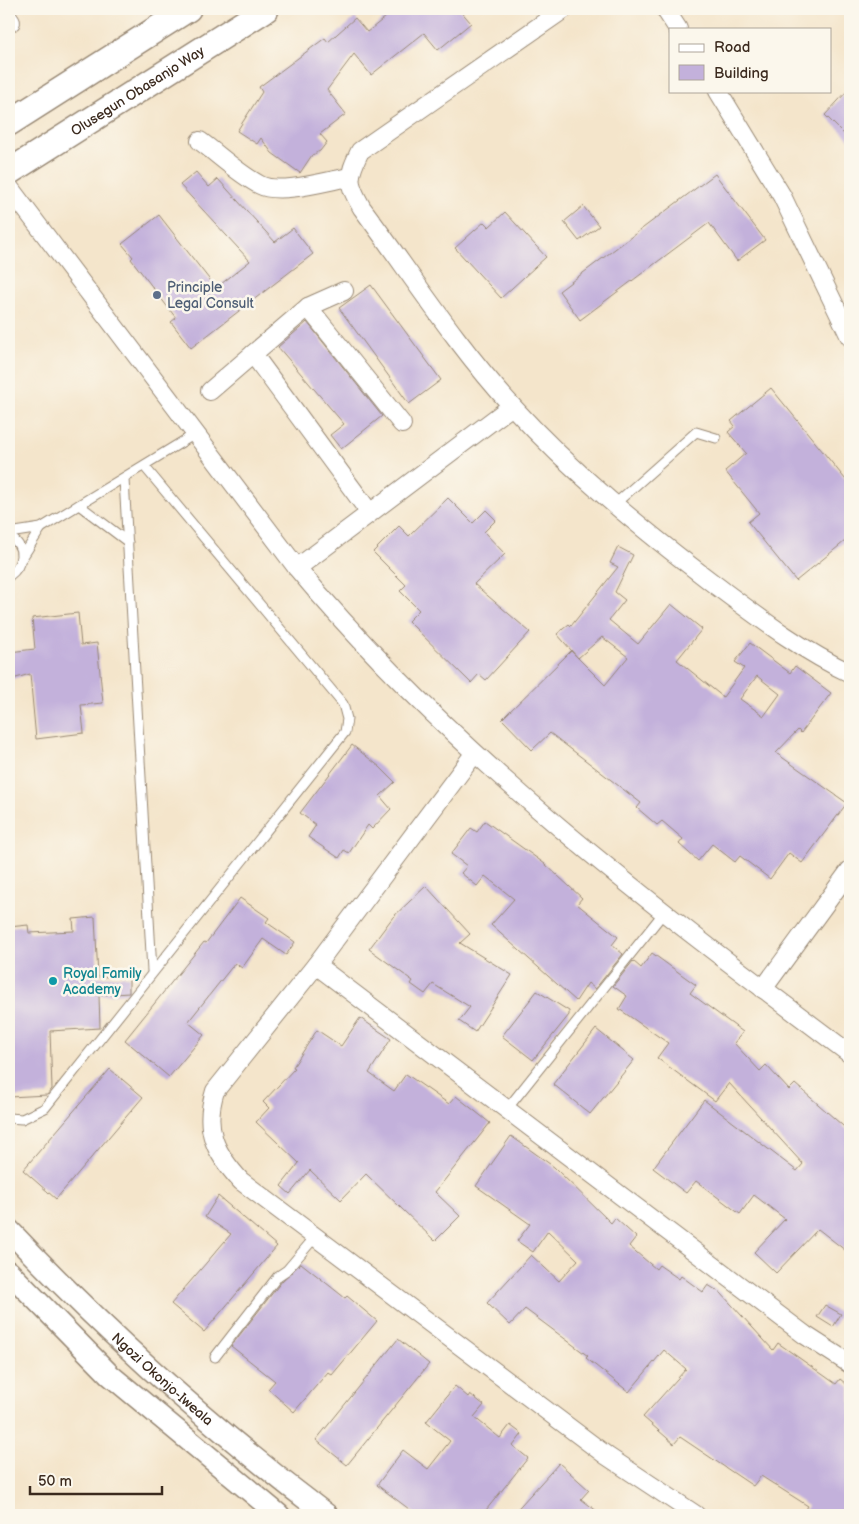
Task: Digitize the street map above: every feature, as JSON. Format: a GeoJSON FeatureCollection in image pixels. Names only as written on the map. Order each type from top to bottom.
{"type":"FeatureCollection","features":[{"type":"Feature","properties":{"kind":"main road"},"geometry":{"type":"LineString","coordinates":[[9,123],[188,9]]}},
{"type":"Feature","properties":{"kind":"main road","name":"Olusegun Obasanjo Way"},"geometry":{"type":"LineString","coordinates":[[9,172],[266,9]]}},
{"type":"Feature","properties":{"kind":"street"},"geometry":{"type":"LineString","coordinates":[[564,9],[360,151],[349,177],[351,188],[362,208],[453,333],[512,406],[565,461],[653,538],[747,609],[850,674]]}},
{"type":"Feature","properties":{"kind":"street"},"geometry":{"type":"LineString","coordinates":[[665,9],[677,28]]}},
{"type":"Feature","properties":{"kind":"street"},"geometry":{"type":"LineString","coordinates":[[719,92],[782,196],[850,336]]}},
{"type":"Feature","properties":{"kind":"street"},"geometry":{"type":"LineString","coordinates":[[200,141],[261,186],[274,189],[287,188],[349,177]]}},
{"type":"Feature","properties":{"kind":"street"},"geometry":{"type":"LineString","coordinates":[[9,187],[297,568],[335,614],[474,754],[665,911],[850,1054]]}},
{"type":"Feature","properties":{"kind":"street"},"geometry":{"type":"LineString","coordinates":[[210,391],[308,307],[344,291]]}},
{"type":"Feature","properties":{"kind":"street"},"geometry":{"type":"LineString","coordinates":[[308,307],[402,424]]}},
{"type":"Feature","properties":{"kind":"street"},"geometry":{"type":"LineString","coordinates":[[253,354],[370,513]]}},
{"type":"Feature","properties":{"kind":"street"},"geometry":{"type":"LineString","coordinates":[[297,568],[512,406]]}},
{"type":"Feature","properties":{"kind":"street"},"geometry":{"type":"LineString","coordinates":[[474,754],[316,965],[215,1091],[210,1107],[209,1124],[216,1146],[227,1166],[241,1182],[607,1456],[696,1515]]}},
{"type":"Feature","properties":{"kind":"street"},"geometry":{"type":"LineString","coordinates":[[764,989],[850,870]]}},
{"type":"Feature","properties":{"kind":"street"},"geometry":{"type":"LineString","coordinates":[[316,965],[805,1334],[850,1364]]}},
{"type":"Feature","properties":{"kind":"street","name":"Ngozi Okonjo-Iweala"},"geometry":{"type":"LineString","coordinates":[[9,1230],[62,1286],[152,1371],[282,1482],[327,1515]]}},
{"type":"Feature","properties":{"kind":"street"},"geometry":{"type":"LineString","coordinates":[[9,1272],[110,1375],[271,1513]]}},
{"type":"Feature","properties":{"kind":"lane"},"geometry":{"type":"LineString","coordinates":[[615,504],[696,432],[716,438]]}},
{"type":"Feature","properties":{"kind":"lane"},"geometry":{"type":"LineString","coordinates":[[9,535],[40,528],[195,434]]}},
{"type":"Feature","properties":{"kind":"lane"},"geometry":{"type":"LineString","coordinates":[[9,1118],[22,1119],[45,1108],[345,732],[347,719],[343,704],[144,466]]}},
{"type":"Feature","properties":{"kind":"lane"},"geometry":{"type":"LineString","coordinates":[[124,478],[152,972]]}},
{"type":"Feature","properties":{"kind":"lane"},"geometry":{"type":"LineString","coordinates":[[79,505],[128,542]]}},
{"type":"Feature","properties":{"kind":"lane"},"geometry":{"type":"LineString","coordinates":[[9,576],[20,565],[22,558],[40,528]]}},
{"type":"Feature","properties":{"kind":"lane"},"geometry":{"type":"LineString","coordinates":[[9,535],[18,544],[22,558]]}},
{"type":"Feature","properties":{"kind":"lane"},"geometry":{"type":"LineString","coordinates":[[507,1109],[665,911]]}},
{"type":"Feature","properties":{"kind":"lane"},"geometry":{"type":"LineString","coordinates":[[215,1357],[278,1276],[287,1270],[315,1237]]}},
{"type":"Feature","properties":{"kind":"building"},"geometry":{"type":"Polygon","coordinates":[[[396,9],[459,9],[471,23],[438,50],[424,33],[371,75],[354,54],[327,90],[346,114],[320,134],[327,142],[320,151],[312,155],[300,173],[272,153],[261,138],[257,144],[237,131],[262,92],[259,87],[325,38],[328,42],[355,18],[367,32],[396,9]]]}},
{"type":"Feature","properties":{"kind":"building"},"geometry":{"type":"Polygon","coordinates":[[[850,88],[850,140],[825,115],[850,88]]]}},
{"type":"Feature","properties":{"kind":"building"},"geometry":{"type":"Polygon","coordinates":[[[196,172],[209,187],[218,179],[275,242],[293,228],[313,254],[191,348],[171,322],[176,318],[131,259],[133,257],[122,244],[159,215],[216,288],[250,261],[180,185],[196,172]]]}},
{"type":"Feature","properties":{"kind":"building"},"geometry":{"type":"Polygon","coordinates":[[[715,174],[765,240],[737,261],[709,223],[580,320],[559,291],[715,174]]]}},
{"type":"Feature","properties":{"kind":"building"},"geometry":{"type":"Polygon","coordinates":[[[583,206],[599,226],[579,241],[564,222],[583,206]]]}},
{"type":"Feature","properties":{"kind":"building"},"geometry":{"type":"Polygon","coordinates":[[[505,212],[546,257],[501,298],[455,248],[484,222],[489,227],[505,212]]]}},
{"type":"Feature","properties":{"kind":"building"},"geometry":{"type":"Polygon","coordinates":[[[371,285],[441,380],[409,404],[339,308],[371,285]]]}},
{"type":"Feature","properties":{"kind":"building"},"geometry":{"type":"Polygon","coordinates":[[[307,322],[382,416],[341,449],[330,435],[344,424],[278,347],[307,322]]]}},
{"type":"Feature","properties":{"kind":"building"},"geometry":{"type":"Polygon","coordinates":[[[771,388],[850,485],[850,537],[796,581],[748,522],[759,513],[725,471],[746,453],[728,432],[735,426],[731,421],[771,388]]]}},
{"type":"Feature","properties":{"kind":"building"},"geometry":{"type":"Polygon","coordinates":[[[448,498],[473,523],[486,510],[496,520],[484,532],[505,554],[474,584],[530,632],[486,680],[479,674],[471,683],[408,621],[419,610],[400,591],[406,585],[373,552],[399,526],[409,536],[448,498]]]}},
{"type":"Feature","properties":{"kind":"building"},"geometry":{"type":"Polygon","coordinates":[[[618,547],[633,555],[615,592],[625,600],[609,620],[638,644],[671,604],[702,629],[677,660],[723,697],[744,668],[735,662],[750,643],[790,673],[795,666],[831,693],[801,733],[798,730],[776,753],[847,803],[802,863],[789,853],[770,879],[740,856],[735,862],[712,844],[698,861],[679,844],[683,839],[662,821],[657,825],[637,808],[641,803],[550,733],[532,750],[502,719],[571,651],[578,658],[557,634],[569,624],[571,626],[618,567],[610,563],[618,547]],[[602,637],[578,658],[605,685],[628,657],[602,637]],[[757,676],[740,699],[764,716],[780,694],[757,676]]]}},
{"type":"Feature","properties":{"kind":"building"},"geometry":{"type":"Polygon","coordinates":[[[78,613],[81,645],[97,643],[103,703],[81,705],[84,733],[36,739],[30,674],[9,680],[9,652],[35,649],[32,618],[78,613]]]}},
{"type":"Feature","properties":{"kind":"building"},"geometry":{"type":"Polygon","coordinates":[[[352,745],[380,767],[395,782],[380,796],[391,809],[372,829],[368,825],[349,853],[344,850],[339,858],[308,837],[316,825],[300,813],[352,745]]]}},
{"type":"Feature","properties":{"kind":"building"},"geometry":{"type":"Polygon","coordinates":[[[485,821],[545,864],[582,898],[577,904],[618,937],[612,945],[623,954],[595,989],[588,983],[576,1001],[491,925],[514,899],[485,876],[477,886],[461,873],[467,866],[451,854],[471,828],[477,832],[485,821]]]}},
{"type":"Feature","properties":{"kind":"building"},"geometry":{"type":"Polygon","coordinates":[[[426,886],[470,934],[460,943],[512,975],[475,1032],[459,1021],[470,1007],[433,984],[425,994],[411,984],[413,981],[369,949],[393,917],[426,886]]]}},
{"type":"Feature","properties":{"kind":"building"},"geometry":{"type":"Polygon","coordinates":[[[240,898],[269,918],[266,922],[295,942],[286,955],[263,939],[242,968],[235,963],[188,1022],[204,1035],[169,1077],[125,1040],[204,942],[206,943],[240,898]]]}},
{"type":"Feature","properties":{"kind":"building","name":"Royal Family Academy"},"geometry":{"type":"Polygon","coordinates":[[[95,917],[98,977],[129,976],[129,993],[99,995],[100,1028],[50,1031],[52,1089],[47,1095],[9,1097],[9,927],[28,925],[29,933],[74,931],[73,919],[95,917]]]}},
{"type":"Feature","properties":{"kind":"building"},"geometry":{"type":"Polygon","coordinates":[[[652,953],[696,985],[690,993],[743,1032],[734,1043],[760,1071],[766,1065],[789,1090],[795,1084],[850,1132],[850,1254],[818,1229],[776,1273],[754,1252],[785,1219],[754,1195],[740,1214],[696,1181],[686,1193],[653,1168],[704,1100],[797,1171],[803,1164],[729,1083],[715,1101],[657,1058],[668,1043],[619,1009],[627,996],[613,986],[633,961],[641,968],[652,953]]]}},
{"type":"Feature","properties":{"kind":"building"},"geometry":{"type":"Polygon","coordinates":[[[537,991],[569,1011],[569,1015],[533,1060],[502,1036],[537,991]]]}},
{"type":"Feature","properties":{"kind":"building"},"geometry":{"type":"Polygon","coordinates":[[[360,1018],[391,1039],[369,1073],[394,1091],[406,1074],[449,1104],[456,1096],[490,1123],[435,1192],[460,1216],[435,1241],[366,1174],[341,1200],[310,1170],[290,1194],[281,1186],[299,1163],[256,1122],[269,1108],[263,1102],[295,1068],[293,1067],[317,1030],[341,1046],[360,1018]]]}},
{"type":"Feature","properties":{"kind":"building"},"geometry":{"type":"Polygon","coordinates":[[[596,1029],[634,1060],[590,1114],[553,1084],[596,1029]]]}},
{"type":"Feature","properties":{"kind":"building"},"geometry":{"type":"Polygon","coordinates":[[[110,1069],[143,1097],[56,1199],[23,1170],[110,1069]]]}},
{"type":"Feature","properties":{"kind":"building"},"geometry":{"type":"Polygon","coordinates":[[[511,1136],[554,1167],[611,1223],[615,1218],[636,1237],[629,1246],[656,1269],[659,1265],[679,1279],[681,1276],[703,1292],[708,1285],[721,1293],[773,1350],[778,1343],[836,1384],[840,1379],[850,1387],[850,1509],[846,1515],[802,1515],[808,1506],[761,1476],[753,1486],[680,1437],[674,1444],[643,1417],[686,1369],[664,1350],[629,1392],[586,1358],[588,1356],[525,1309],[510,1325],[487,1303],[531,1255],[559,1281],[578,1260],[548,1231],[533,1252],[517,1241],[530,1224],[476,1186],[511,1136]]]}},
{"type":"Feature","properties":{"kind":"building"},"geometry":{"type":"Polygon","coordinates":[[[218,1196],[277,1246],[204,1332],[171,1304],[231,1234],[205,1217],[218,1196]]]}},
{"type":"Feature","properties":{"kind":"building"},"geometry":{"type":"Polygon","coordinates":[[[301,1263],[345,1298],[347,1296],[377,1321],[332,1375],[328,1372],[294,1412],[268,1389],[275,1381],[231,1346],[282,1281],[301,1263]]]}},
{"type":"Feature","properties":{"kind":"building"},"geometry":{"type":"Polygon","coordinates":[[[825,1305],[841,1314],[833,1327],[817,1317],[825,1305]]]}},
{"type":"Feature","properties":{"kind":"building"},"geometry":{"type":"Polygon","coordinates":[[[398,1339],[429,1364],[347,1465],[316,1440],[398,1339]]]}},
{"type":"Feature","properties":{"kind":"building"},"geometry":{"type":"Polygon","coordinates":[[[455,1386],[468,1397],[470,1394],[484,1405],[474,1417],[500,1438],[510,1425],[522,1434],[513,1446],[528,1458],[482,1515],[417,1515],[377,1485],[403,1450],[428,1469],[450,1441],[426,1422],[455,1386]]]}},
{"type":"Feature","properties":{"kind":"building"},"geometry":{"type":"Polygon","coordinates":[[[559,1463],[589,1490],[581,1499],[602,1515],[512,1515],[559,1463]]]}},
{"type":"Feature","properties":{"kind":"place","name":"Principle Legal Consult"},"geometry":{"type":"Point","coordinates":[157,295]}},
{"type":"Feature","properties":{"kind":"place","name":"Royal Family Academy"},"geometry":{"type":"Point","coordinates":[53,981]}}]}
